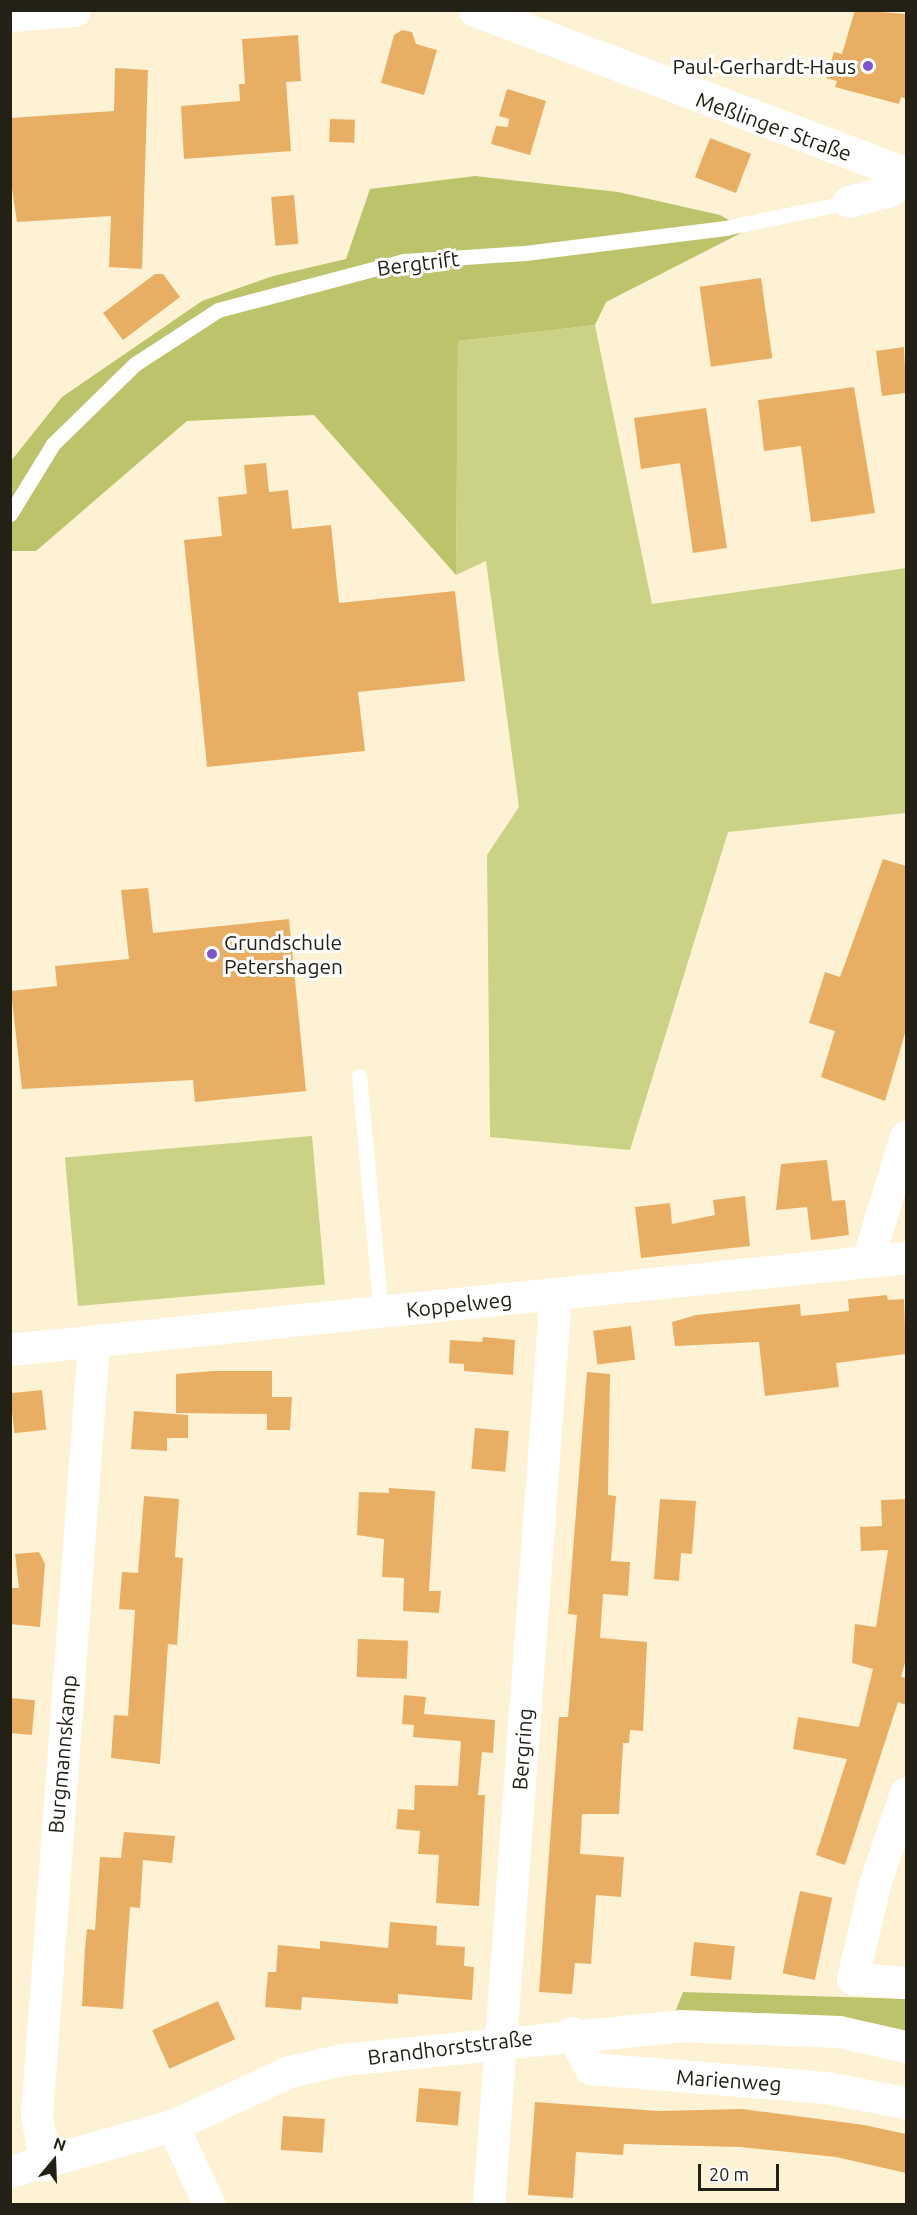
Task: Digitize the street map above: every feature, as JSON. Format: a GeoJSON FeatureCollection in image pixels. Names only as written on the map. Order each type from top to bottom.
{"type":"FeatureCollection","features":[{"type":"Feature","properties":{"kind":"street"},"geometry":{"type":"LineString","coordinates":[[10,15],[74,10]]}},
{"type":"Feature","properties":{"kind":"street","name":"Meßlinger Straße"},"geometry":{"type":"LineString","coordinates":[[475,10],[905,174]]}},
{"type":"Feature","properties":{"kind":"street","name":"Bergtrift"},"geometry":{"type":"LineString","coordinates":[[849,202],[891,191],[905,174]]}},
{"type":"Feature","properties":{"kind":"street"},"geometry":{"type":"LineString","coordinates":[[868,1261],[906,1137]]}},
{"type":"Feature","properties":{"kind":"street","name":"Koppelweg"},"geometry":{"type":"LineString","coordinates":[[10,1350],[906,1258]]}},
{"type":"Feature","properties":{"kind":"street","name":"Bergring"},"geometry":{"type":"LineString","coordinates":[[489,2205],[556,1294]]}},
{"type":"Feature","properties":{"kind":"street","name":"Burgmannskamp"},"geometry":{"type":"LineString","coordinates":[[46,2165],[37,2116],[94,1343]]}},
{"type":"Feature","properties":{"kind":"street"},"geometry":{"type":"LineString","coordinates":[[906,1793],[875,1885],[853,1979],[906,1983]]}},
{"type":"Feature","properties":{"kind":"street","name":"Brandhorststraße"},"geometry":{"type":"LineString","coordinates":[[10,2172],[46,2165],[173,2126],[290,2072],[343,2060],[572,2033],[754,2026],[840,2032],[906,2048]]}},
{"type":"Feature","properties":{"kind":"street","name":"Marienweg"},"geometry":{"type":"LineString","coordinates":[[572,2033],[591,2069],[826,2088],[906,2103]]}},
{"type":"Feature","properties":{"kind":"street"},"geometry":{"type":"LineString","coordinates":[[173,2126],[209,2205]]}},
{"type":"Feature","properties":{"kind":"lane","name":"Bergtrift"},"geometry":{"type":"LineString","coordinates":[[10,514],[53,444],[135,364],[218,310],[404,261],[525,253],[725,228],[849,202]]}},
{"type":"Feature","properties":{"kind":"lane"},"geometry":{"type":"LineString","coordinates":[[359,1076],[381,1312]]}},
{"type":"Feature","properties":{"kind":"green space"},"geometry":{"type":"Polygon","coordinates":[[[475,176],[618,192],[720,215],[747,230],[606,302],[595,325],[458,341],[456,575],[314,415],[187,421],[36,551],[11,551],[11,461],[62,397],[202,301],[273,276],[346,259],[370,189],[475,176]]]}},
{"type":"Feature","properties":{"kind":"green space"},"geometry":{"type":"Polygon","coordinates":[[[595,325],[652,604],[906,568],[906,813],[728,832],[630,1150],[490,1137],[487,855],[519,807],[486,561],[456,575],[458,341],[595,325]]]}},
{"type":"Feature","properties":{"kind":"green space"},"geometry":{"type":"Polygon","coordinates":[[[312,1136],[325,1284],[78,1306],[65,1158],[312,1136]]]}},
{"type":"Feature","properties":{"kind":"green space"},"geometry":{"type":"Polygon","coordinates":[[[683,1992],[906,1999],[906,2038],[674,2015],[683,1992]]]}},
{"type":"Feature","properties":{"kind":"building","name":"Paul-Gerhardt-Haus"},"geometry":{"type":"Polygon","coordinates":[[[855,10],[906,14],[906,99],[901,97],[899,104],[835,87],[837,81],[826,78],[834,52],[842,54],[855,10]]]}},
{"type":"Feature","properties":{"kind":"building"},"geometry":{"type":"Polygon","coordinates":[[[402,30],[412,32],[416,44],[437,50],[424,95],[381,83],[394,35],[402,30]]]}},
{"type":"Feature","properties":{"kind":"building"},"geometry":{"type":"Polygon","coordinates":[[[298,35],[301,81],[286,82],[291,151],[184,159],[181,106],[240,101],[239,84],[245,84],[242,39],[298,35]]]}},
{"type":"Feature","properties":{"kind":"building"},"geometry":{"type":"Polygon","coordinates":[[[115,68],[148,70],[142,269],[109,267],[111,216],[17,222],[12,189],[10,118],[114,111],[115,68]]]}},
{"type":"Feature","properties":{"kind":"building"},"geometry":{"type":"Polygon","coordinates":[[[507,89],[546,101],[530,155],[491,144],[496,126],[508,127],[509,119],[499,116],[507,89]]]}},
{"type":"Feature","properties":{"kind":"building"},"geometry":{"type":"Polygon","coordinates":[[[330,119],[355,120],[354,143],[329,142],[330,119]]]}},
{"type":"Feature","properties":{"kind":"building"},"geometry":{"type":"Polygon","coordinates":[[[710,138],[751,154],[736,193],[695,177],[710,138]]]}},
{"type":"Feature","properties":{"kind":"building"},"geometry":{"type":"Polygon","coordinates":[[[294,195],[298,244],[275,246],[271,197],[294,195]]]}},
{"type":"Feature","properties":{"kind":"building"},"geometry":{"type":"Polygon","coordinates":[[[155,274],[163,274],[180,297],[123,340],[103,313],[155,274]]]}},
{"type":"Feature","properties":{"kind":"building"},"geometry":{"type":"Polygon","coordinates":[[[761,278],[772,358],[711,367],[700,287],[761,278]]]}},
{"type":"Feature","properties":{"kind":"building"},"geometry":{"type":"Polygon","coordinates":[[[904,347],[906,393],[882,396],[876,351],[904,347]]]}},
{"type":"Feature","properties":{"kind":"building"},"geometry":{"type":"Polygon","coordinates":[[[854,387],[875,513],[811,522],[801,446],[764,451],[758,400],[854,387]]]}},
{"type":"Feature","properties":{"kind":"building"},"geometry":{"type":"Polygon","coordinates":[[[706,408],[727,548],[693,553],[680,463],[641,469],[634,418],[706,408]]]}},
{"type":"Feature","properties":{"kind":"building"},"geometry":{"type":"Polygon","coordinates":[[[266,463],[269,492],[288,490],[292,529],[331,525],[339,603],[455,591],[465,681],[358,692],[365,751],[207,767],[184,540],[222,536],[218,497],[247,494],[244,465],[266,463]]]}},
{"type":"Feature","properties":{"kind":"building"},"geometry":{"type":"Polygon","coordinates":[[[883,859],[906,866],[906,1030],[885,1101],[821,1077],[835,1031],[809,1023],[825,972],[840,977],[883,859]]]}},
{"type":"Feature","properties":{"kind":"building"},"geometry":{"type":"Polygon","coordinates":[[[148,888],[153,933],[289,919],[306,1091],[195,1102],[193,1080],[22,1089],[11,991],[57,986],[55,966],[129,959],[121,890],[148,888]]]}},
{"type":"Feature","properties":{"kind":"building"},"geometry":{"type":"Polygon","coordinates":[[[827,1160],[832,1201],[845,1200],[849,1235],[811,1240],[807,1207],[776,1210],[781,1164],[827,1160]]]}},
{"type":"Feature","properties":{"kind":"building"},"geometry":{"type":"Polygon","coordinates":[[[745,1196],[750,1246],[641,1258],[635,1207],[670,1203],[672,1224],[715,1215],[713,1200],[745,1196]]]}},
{"type":"Feature","properties":{"kind":"building"},"geometry":{"type":"Polygon","coordinates":[[[887,1295],[888,1300],[904,1299],[906,1354],[836,1363],[839,1387],[765,1396],[759,1342],[675,1346],[672,1322],[696,1315],[800,1304],[801,1316],[849,1311],[848,1299],[887,1295]]]}},
{"type":"Feature","properties":{"kind":"building"},"geometry":{"type":"Polygon","coordinates":[[[631,1326],[635,1360],[597,1364],[593,1331],[631,1326]]]}},
{"type":"Feature","properties":{"kind":"building"},"geometry":{"type":"Polygon","coordinates":[[[483,1337],[515,1340],[513,1375],[464,1371],[464,1364],[449,1363],[450,1340],[482,1342],[483,1337]]]}},
{"type":"Feature","properties":{"kind":"building"},"geometry":{"type":"Polygon","coordinates":[[[214,1371],[272,1371],[272,1397],[292,1397],[290,1430],[267,1430],[267,1414],[176,1413],[176,1374],[214,1371]]]}},
{"type":"Feature","properties":{"kind":"building"},"geometry":{"type":"Polygon","coordinates":[[[587,1372],[610,1374],[608,1495],[616,1496],[611,1561],[630,1562],[628,1596],[603,1594],[600,1638],[647,1642],[643,1731],[630,1730],[629,1743],[623,1743],[619,1814],[582,1814],[580,1854],[624,1857],[621,1897],[596,1895],[591,1964],[575,1963],[572,1994],[539,1992],[559,1717],[568,1717],[577,1615],[568,1614],[587,1372]]]}},
{"type":"Feature","properties":{"kind":"building"},"geometry":{"type":"Polygon","coordinates":[[[42,1390],[46,1430],[14,1433],[10,1393],[42,1390]]]}},
{"type":"Feature","properties":{"kind":"building"},"geometry":{"type":"Polygon","coordinates":[[[134,1411],[188,1415],[188,1438],[167,1438],[167,1451],[131,1449],[134,1411]]]}},
{"type":"Feature","properties":{"kind":"building"},"geometry":{"type":"Polygon","coordinates":[[[475,1428],[509,1431],[505,1472],[471,1469],[475,1428]]]}},
{"type":"Feature","properties":{"kind":"building"},"geometry":{"type":"Polygon","coordinates":[[[389,1488],[435,1491],[429,1591],[441,1591],[439,1613],[403,1611],[404,1578],[382,1577],[384,1539],[357,1535],[359,1492],[389,1493],[389,1488]]]}},
{"type":"Feature","properties":{"kind":"building"},"geometry":{"type":"Polygon","coordinates":[[[144,1496],[179,1499],[175,1557],[183,1558],[177,1645],[168,1644],[160,1764],[111,1758],[114,1715],[128,1716],[135,1610],[119,1609],[122,1572],[138,1573],[144,1496]]]}},
{"type":"Feature","properties":{"kind":"building"},"geometry":{"type":"Polygon","coordinates":[[[660,1499],[696,1501],[692,1554],[681,1553],[679,1581],[654,1579],[660,1499]]]}},
{"type":"Feature","properties":{"kind":"building"},"geometry":{"type":"Polygon","coordinates":[[[906,1499],[906,1659],[901,1677],[906,1678],[906,1705],[898,1702],[845,1865],[816,1855],[847,1759],[793,1749],[798,1717],[859,1727],[873,1669],[852,1663],[855,1624],[876,1627],[888,1550],[861,1551],[860,1527],[882,1526],[881,1500],[906,1499]]]}},
{"type":"Feature","properties":{"kind":"building"},"geometry":{"type":"Polygon","coordinates":[[[39,1552],[45,1564],[40,1627],[10,1624],[10,1588],[19,1588],[15,1554],[39,1552]]]}},
{"type":"Feature","properties":{"kind":"building"},"geometry":{"type":"Polygon","coordinates":[[[358,1639],[408,1641],[407,1679],[357,1677],[358,1639]]]}},
{"type":"Feature","properties":{"kind":"building"},"geometry":{"type":"Polygon","coordinates":[[[404,1695],[426,1697],[424,1714],[495,1720],[493,1753],[482,1752],[478,1795],[485,1795],[479,1906],[436,1903],[439,1855],[418,1854],[420,1831],[396,1829],[398,1809],[414,1810],[415,1785],[458,1786],[461,1741],[413,1737],[414,1725],[402,1724],[404,1695]]]}},
{"type":"Feature","properties":{"kind":"building"},"geometry":{"type":"Polygon","coordinates":[[[10,1698],[35,1700],[32,1735],[10,1733],[10,1698]]]}},
{"type":"Feature","properties":{"kind":"building"},"geometry":{"type":"Polygon","coordinates":[[[124,1832],[175,1836],[172,1863],[143,1860],[140,1908],[130,1907],[123,2009],[82,2006],[87,1929],[95,1930],[100,1857],[121,1858],[124,1832]]]}},
{"type":"Feature","properties":{"kind":"building"},"geometry":{"type":"Polygon","coordinates":[[[800,1891],[832,1898],[815,1980],[783,1973],[800,1891]]]}},
{"type":"Feature","properties":{"kind":"building"},"geometry":{"type":"Polygon","coordinates":[[[390,1922],[437,1926],[436,1945],[465,1947],[464,1966],[474,1967],[472,2000],[398,1994],[398,2004],[302,1997],[301,2010],[265,2007],[268,1972],[276,1972],[278,1945],[320,1949],[320,1941],[388,1948],[390,1922]]]}},
{"type":"Feature","properties":{"kind":"building"},"geometry":{"type":"Polygon","coordinates":[[[694,1942],[735,1946],[731,1980],[690,1976],[694,1942]]]}},
{"type":"Feature","properties":{"kind":"building"},"geometry":{"type":"Polygon","coordinates":[[[218,2001],[235,2039],[169,2069],[152,2030],[218,2001]]]}},
{"type":"Feature","properties":{"kind":"building"},"geometry":{"type":"Polygon","coordinates":[[[419,2088],[461,2092],[458,2126],[416,2122],[419,2088]]]}},
{"type":"Feature","properties":{"kind":"building"},"geometry":{"type":"Polygon","coordinates":[[[535,2102],[658,2111],[742,2109],[864,2125],[906,2134],[906,2173],[836,2157],[740,2147],[624,2144],[623,2155],[576,2152],[573,2198],[528,2195],[535,2102]]]}},
{"type":"Feature","properties":{"kind":"building"},"geometry":{"type":"Polygon","coordinates":[[[283,2116],[325,2119],[323,2153],[281,2150],[283,2116]]]}},
{"type":"Feature","properties":{"kind":"place","name":"Paul-Gerhardt-Haus"},"geometry":{"type":"Point","coordinates":[868,66]}},
{"type":"Feature","properties":{"kind":"place","name":"Grundschule Petershagen"},"geometry":{"type":"Point","coordinates":[212,954]}}]}
